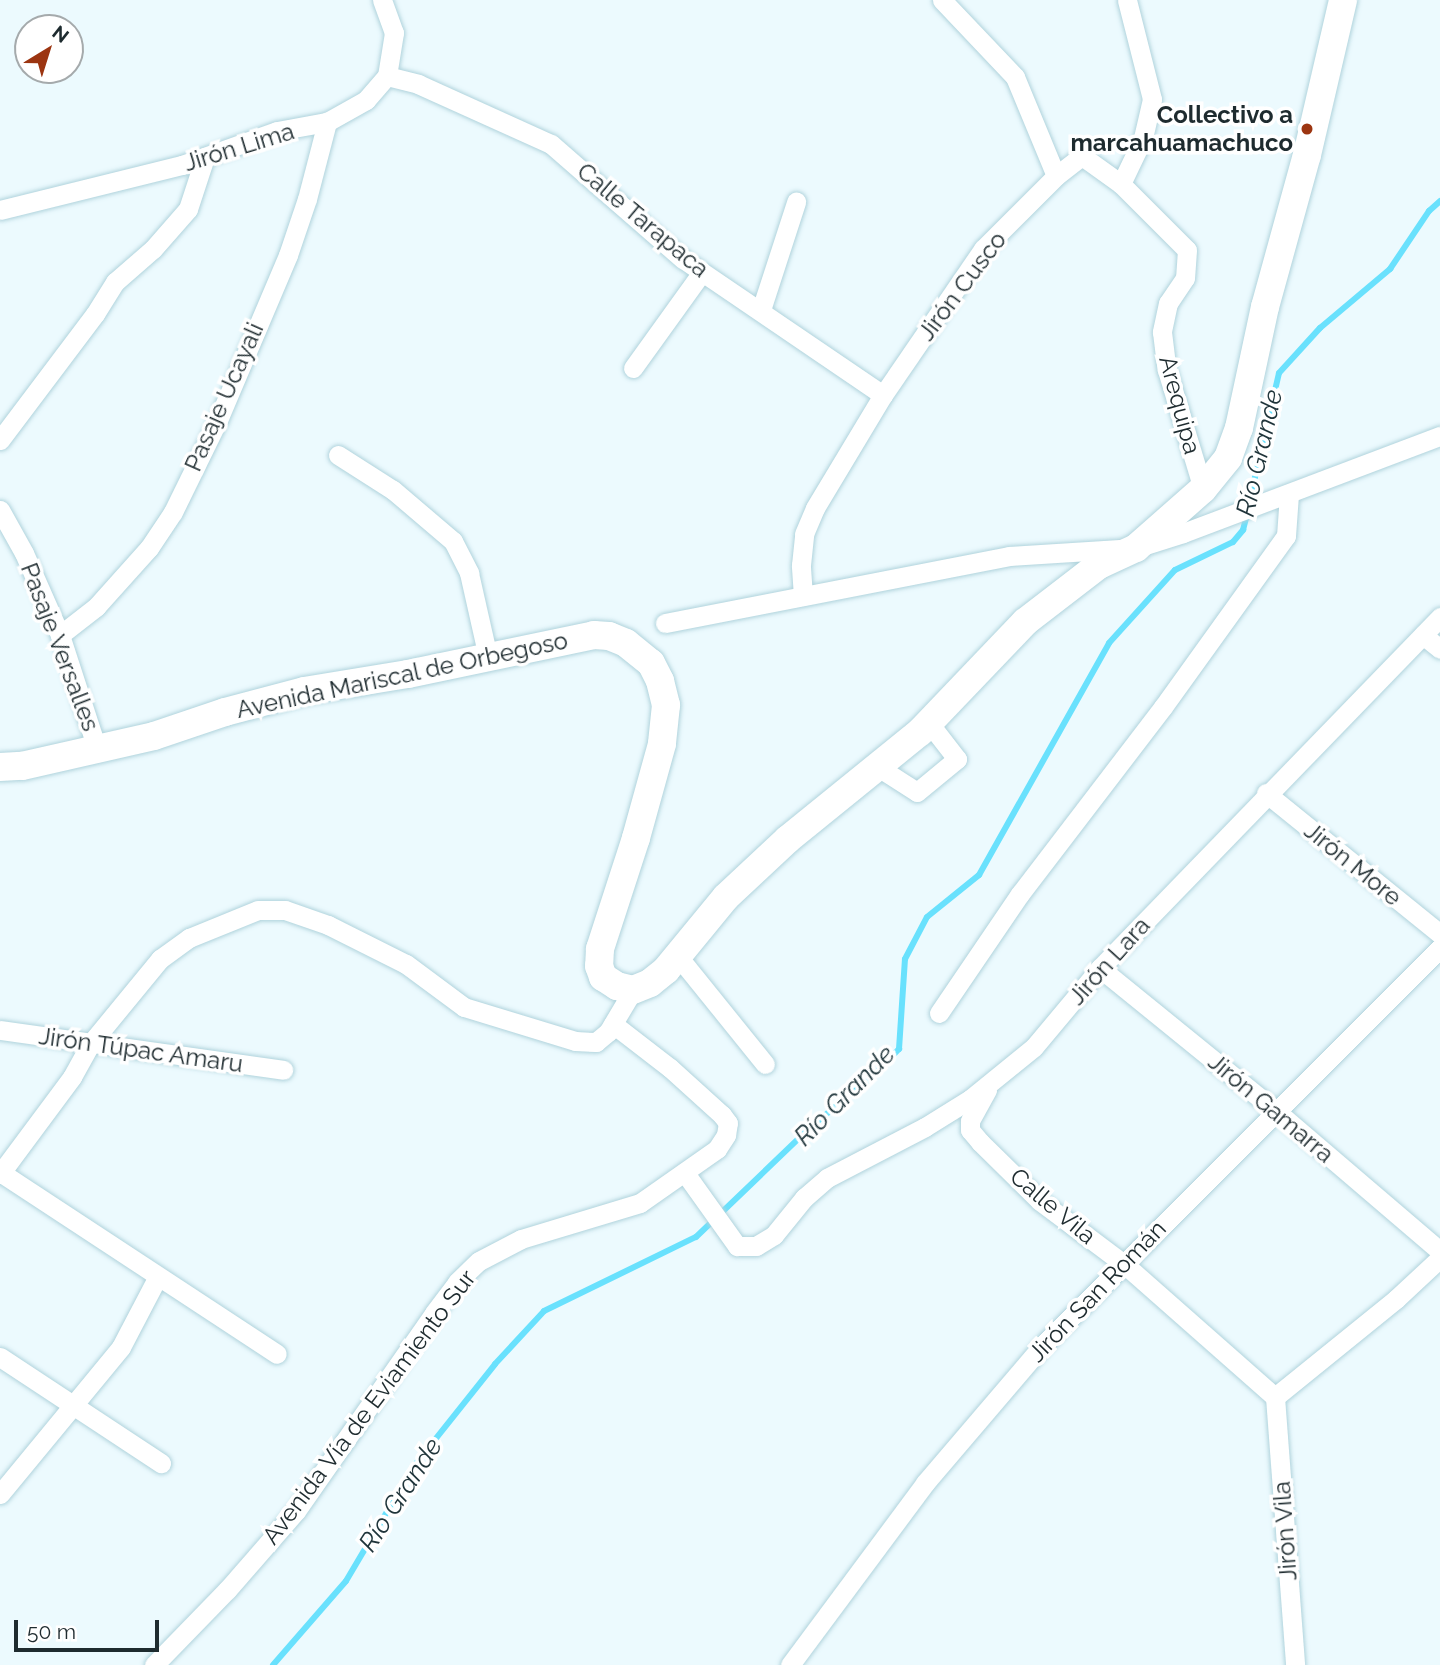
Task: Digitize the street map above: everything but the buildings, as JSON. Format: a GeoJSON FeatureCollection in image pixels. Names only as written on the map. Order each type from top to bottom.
{"type":"FeatureCollection","features":[{"type":"Feature","properties":{"kind":"highway"},"geometry":{"type":"LineString","coordinates":[[633,990],[650,983],[677,956],[726,897],[788,839],[929,723],[1046,603],[1099,565],[1136,548],[1203,489],[1228,458],[1239,428],[1265,307],[1307,155],[1343,0]]}},
{"type":"Feature","properties":{"kind":"highway","name":"Avenida Mariscal de Orbegoso"},"geometry":{"type":"LineString","coordinates":[[0,767],[22,766],[154,736],[225,712],[304,691],[594,635],[609,636],[639,652],[650,663],[660,681],[666,705],[662,744],[636,838],[600,949],[599,966],[603,977],[633,990]]}},
{"type":"Feature","properties":{"kind":"street"},"geometry":{"type":"LineString","coordinates":[[382,0],[394,33],[387,76]]}},
{"type":"Feature","properties":{"kind":"street"},"geometry":{"type":"LineString","coordinates":[[942,0],[1015,77],[1056,176]]}},
{"type":"Feature","properties":{"kind":"street"},"geometry":{"type":"LineString","coordinates":[[1121,184],[1143,138],[1152,99],[1126,0]]}},
{"type":"Feature","properties":{"kind":"street","name":"Jirón Lima"},"geometry":{"type":"LineString","coordinates":[[0,210],[205,157],[277,131],[327,122],[366,100],[387,76]]}},
{"type":"Feature","properties":{"kind":"street","name":"Calle Tarapaca"},"geometry":{"type":"LineString","coordinates":[[387,76],[418,84],[551,144],[683,259],[883,395]]}},
{"type":"Feature","properties":{"kind":"street","name":"Pasaje Ucayali"},"geometry":{"type":"LineString","coordinates":[[60,635],[96,607],[149,548],[173,512],[218,420],[288,255],[307,199],[327,122]]}},
{"type":"Feature","properties":{"kind":"street","name":"Arequipa"},"geometry":{"type":"LineString","coordinates":[[1056,176],[1077,158],[1087,156],[1121,184],[1187,250],[1185,278],[1168,303],[1162,332],[1167,370],[1203,489]]}},
{"type":"Feature","properties":{"kind":"street"},"geometry":{"type":"LineString","coordinates":[[0,440],[95,314],[115,282],[153,249],[188,209],[205,157]]}},
{"type":"Feature","properties":{"kind":"street","name":"Jirón Cusco"},"geometry":{"type":"LineString","coordinates":[[803,596],[801,565],[804,534],[815,508],[883,395],[983,249],[1056,176]]}},
{"type":"Feature","properties":{"kind":"street"},"geometry":{"type":"LineString","coordinates":[[761,310],[796,202]]}},
{"type":"Feature","properties":{"kind":"street"},"geometry":{"type":"LineString","coordinates":[[633,368],[702,272]]}},
{"type":"Feature","properties":{"kind":"street"},"geometry":{"type":"LineString","coordinates":[[665,623],[1009,556],[1136,548],[1440,436]]}},
{"type":"Feature","properties":{"kind":"street"},"geometry":{"type":"LineString","coordinates":[[338,455],[393,490],[453,541],[469,573],[488,657]]}},
{"type":"Feature","properties":{"kind":"street"},"geometry":{"type":"LineString","coordinates":[[939,1013],[1020,894],[1147,730],[1286,536],[1285,495]]}},
{"type":"Feature","properties":{"kind":"street","name":"Pasaje Versalles"},"geometry":{"type":"LineString","coordinates":[[0,510],[24,553],[60,635],[97,749]]}},
{"type":"Feature","properties":{"kind":"street","name":"Jirón Lara"},"geometry":{"type":"LineString","coordinates":[[689,1179],[737,1246],[756,1245],[774,1235],[804,1198],[827,1178],[925,1127],[992,1082],[1034,1047],[1100,968],[1266,793],[1440,617]]}},
{"type":"Feature","properties":{"kind":"street"},"geometry":{"type":"LineString","coordinates":[[1423,635],[1440,649]]}},
{"type":"Feature","properties":{"kind":"street"},"geometry":{"type":"LineString","coordinates":[[878,767],[917,792],[957,759],[929,723]]}},
{"type":"Feature","properties":{"kind":"street","name":"Jirón More"},"geometry":{"type":"LineString","coordinates":[[1266,793],[1440,934]]}},
{"type":"Feature","properties":{"kind":"street"},"geometry":{"type":"LineString","coordinates":[[277,1354],[157,1278],[1,1172],[72,1077],[91,1042],[160,959],[189,938],[258,910],[285,910],[328,925],[406,964],[464,1007],[575,1041],[596,1042],[613,1024],[633,990]]}},
{"type":"Feature","properties":{"kind":"street","name":"Jirón San Román"},"geometry":{"type":"LineString","coordinates":[[790,1665],[908,1505],[1041,1347],[1440,948]]}},
{"type":"Feature","properties":{"kind":"street"},"geometry":{"type":"LineString","coordinates":[[677,956],[765,1064]]}},
{"type":"Feature","properties":{"kind":"street","name":"Jirón Gamarra"},"geometry":{"type":"LineString","coordinates":[[1100,968],[1276,1111],[1440,1251]]}},
{"type":"Feature","properties":{"kind":"street","name":"Avenida Vía de Eviamiento Sur"},"geometry":{"type":"LineString","coordinates":[[154,1665],[227,1590],[296,1511],[434,1313],[457,1282],[479,1261],[521,1239],[640,1203],[689,1179],[717,1149],[726,1136],[728,1124],[670,1068],[613,1024]]}},
{"type":"Feature","properties":{"kind":"street","name":"Jirón Túpac Amaru"},"geometry":{"type":"LineString","coordinates":[[0,1030],[283,1070]]}},
{"type":"Feature","properties":{"kind":"street","name":"Calle Vila"},"geometry":{"type":"LineString","coordinates":[[992,1082],[970,1121],[970,1130],[1040,1201],[1124,1264],[1275,1397]]}},
{"type":"Feature","properties":{"kind":"street"},"geometry":{"type":"LineString","coordinates":[[1275,1397],[1395,1299],[1440,1258]]}},
{"type":"Feature","properties":{"kind":"street"},"geometry":{"type":"LineString","coordinates":[[0,1494],[121,1347],[157,1278]]}},
{"type":"Feature","properties":{"kind":"street"},"geometry":{"type":"LineString","coordinates":[[0,1357],[161,1463]]}},
{"type":"Feature","properties":{"kind":"street","name":"Jirón Vila"},"geometry":{"type":"LineString","coordinates":[[1275,1397],[1295,1665]]}},
{"type":"Feature","properties":{"kind":"waterway","name":"Río Grande"},"geometry":{"type":"LineString","coordinates":[[1249,503],[1279,373],[1320,328],[1390,269],[1429,211],[1440,201]]}},
{"type":"Feature","properties":{"kind":"waterway","name":"Río Grande"},"geometry":{"type":"LineString","coordinates":[[273,1665],[346,1581],[414,1466],[495,1364],[544,1311],[696,1237],[814,1124],[870,1079],[899,1049],[905,959],[927,917],[979,875],[1109,643],[1175,570],[1233,542],[1243,530],[1247,514]]}},
{"type":"Feature","properties":{"kind":"place","name":"Collectivo a marcahuamachuco"},"geometry":{"type":"Point","coordinates":[1307,129]}}]}
